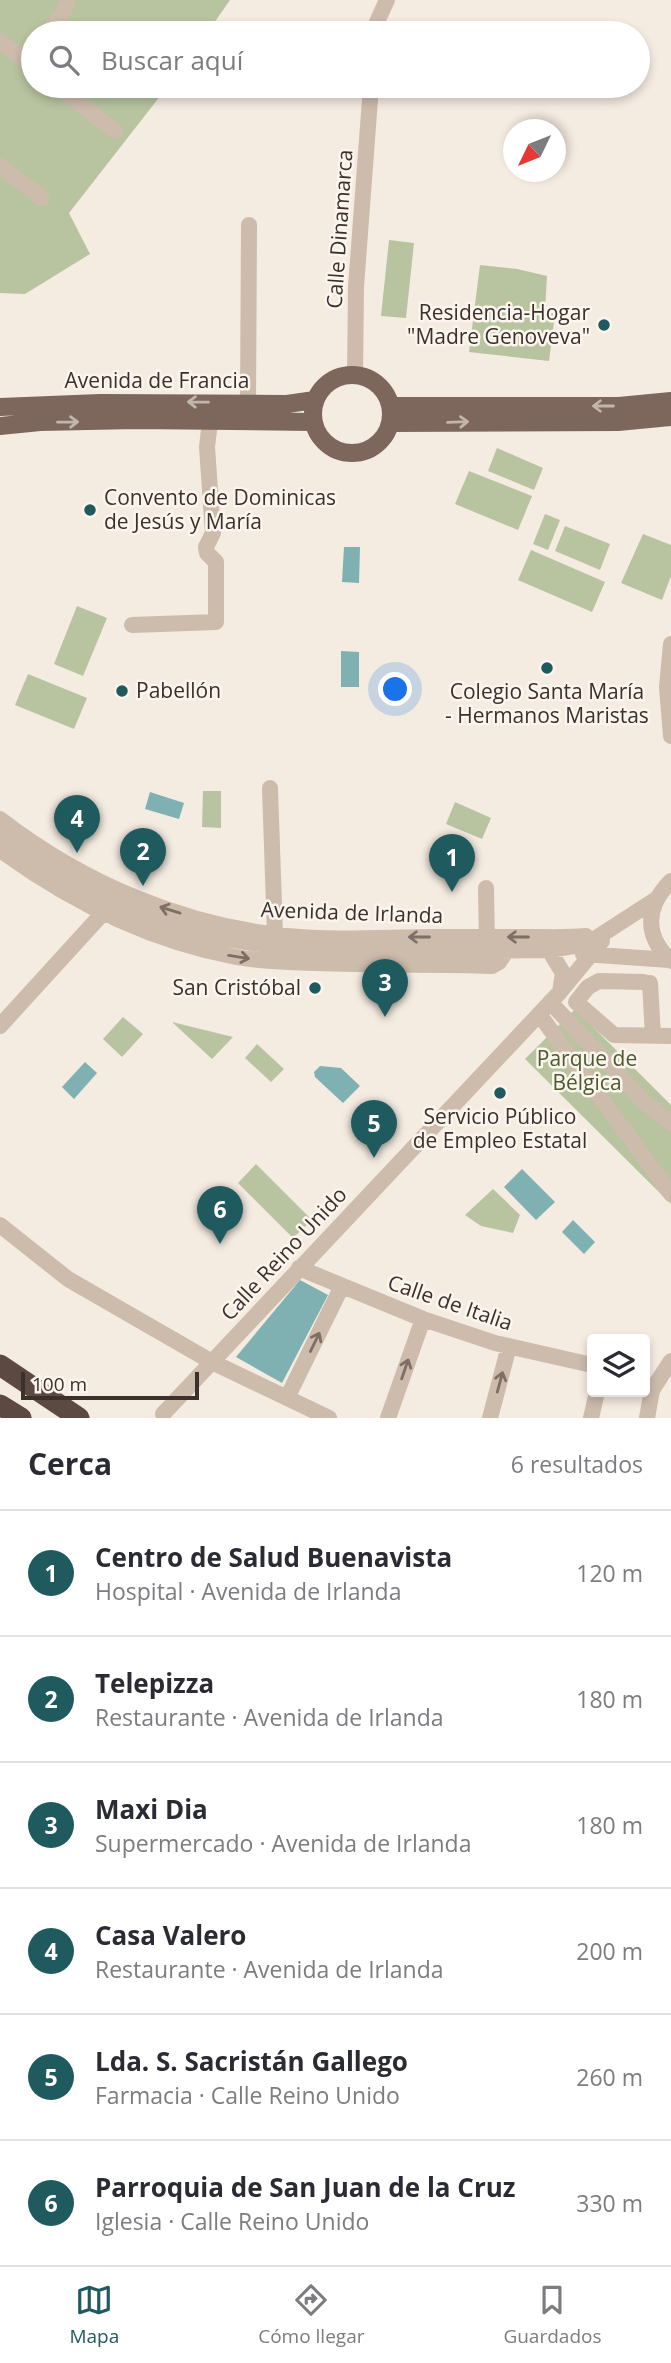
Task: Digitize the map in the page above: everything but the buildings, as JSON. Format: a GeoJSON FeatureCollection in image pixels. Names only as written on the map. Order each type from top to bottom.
{"type":"FeatureCollection","features":[{"type":"Feature","properties":{"kind":"highway"},"geometry":{"type":"LineString","coordinates":[[0,1365],[79,1418]]}},
{"type":"Feature","properties":{"kind":"highway"},"geometry":{"type":"LineString","coordinates":[[0,1405],[21,1418]]}},
{"type":"Feature","properties":{"kind":"main road"},"geometry":{"type":"LineString","coordinates":[[355,375],[365,377],[381,388],[390,415],[384,435],[376,445],[351,453],[338,451],[327,444],[318,435],[313,422],[315,400],[326,384],[335,378],[355,375]]}},
{"type":"Feature","properties":{"kind":"main road","name":"Avenida de Francia"},"geometry":{"type":"LineString","coordinates":[[0,407],[100,403],[287,404],[315,400]]}},
{"type":"Feature","properties":{"kind":"main road"},"geometry":{"type":"LineString","coordinates":[[390,415],[619,406],[671,401]]}},
{"type":"Feature","properties":{"kind":"main road"},"geometry":{"type":"LineString","coordinates":[[390,415],[616,422],[671,417]]}},
{"type":"Feature","properties":{"kind":"main road","name":"Avenida de Francia"},"geometry":{"type":"LineString","coordinates":[[0,426],[86,421],[313,422]]}},
{"type":"Feature","properties":{"kind":"street"},"geometry":{"type":"LineString","coordinates":[[57,21],[68,0]]}},
{"type":"Feature","properties":{"kind":"street"},"geometry":{"type":"LineString","coordinates":[[377,21],[387,0]]}},
{"type":"Feature","properties":{"kind":"street"},"geometry":{"type":"LineString","coordinates":[[0,41],[21,54]]}},
{"type":"Feature","properties":{"kind":"street"},"geometry":{"type":"LineString","coordinates":[[72,98],[115,131]]}},
{"type":"Feature","properties":{"kind":"street","name":"Calle Dinamarca"},"geometry":{"type":"LineString","coordinates":[[355,375],[356,287],[370,98]]}},
{"type":"Feature","properties":{"kind":"street"},"geometry":{"type":"LineString","coordinates":[[0,166],[42,198]]}},
{"type":"Feature","properties":{"kind":"street"},"geometry":{"type":"LineString","coordinates":[[248,403],[249,225]]}},
{"type":"Feature","properties":{"kind":"street"},"geometry":{"type":"LineString","coordinates":[[132,625],[216,622],[216,562],[207,553],[206,547],[214,533],[207,447],[210,422]]}},
{"type":"Feature","properties":{"kind":"street"},"geometry":{"type":"LineString","coordinates":[[671,644],[667,687],[671,736]]}},
{"type":"Feature","properties":{"kind":"street"},"geometry":{"type":"LineString","coordinates":[[270,788],[275,935]]}},
{"type":"Feature","properties":{"kind":"street","name":"Avenida de Irlanda"},"geometry":{"type":"LineString","coordinates":[[0,819],[43,849],[101,883],[150,904],[211,923],[275,935],[487,944],[507,950],[549,950],[670,960]]}},
{"type":"Feature","properties":{"kind":"street","name":"Avenida de Irlanda"},"geometry":{"type":"LineString","coordinates":[[0,835],[48,868],[126,909],[171,926],[264,946],[356,958],[569,937],[609,930]]}},
{"type":"Feature","properties":{"kind":"street","name":"Avenida de Irlanda"},"geometry":{"type":"LineString","coordinates":[[0,850],[26,869],[103,913],[158,936],[237,958],[356,958],[492,966],[499,962],[507,950]]}},
{"type":"Feature","properties":{"kind":"street","name":"Avenida de Irlanda"},"geometry":{"type":"LineString","coordinates":[[549,950],[587,944],[655,900],[671,881]]}},
{"type":"Feature","properties":{"kind":"street"},"geometry":{"type":"LineString","coordinates":[[486,888],[487,944]]}},
{"type":"Feature","properties":{"kind":"street"},"geometry":{"type":"LineString","coordinates":[[655,900],[651,921],[654,939],[670,960]]}},
{"type":"Feature","properties":{"kind":"street"},"geometry":{"type":"LineString","coordinates":[[0,1026],[103,913]]}},
{"type":"Feature","properties":{"kind":"street","name":"Calle Reino Unido"},"geometry":{"type":"LineString","coordinates":[[163,1414],[554,998],[609,930]]}},
{"type":"Feature","properties":{"kind":"street"},"geometry":{"type":"LineString","coordinates":[[549,950],[563,974],[554,998]]}},
{"type":"Feature","properties":{"kind":"street","name":"Calle Reino Unido"},"geometry":{"type":"LineString","coordinates":[[554,998],[614,957]]}},
{"type":"Feature","properties":{"kind":"street"},"geometry":{"type":"LineString","coordinates":[[653,1035],[647,982],[605,977],[588,987],[576,1002],[614,1035],[671,1036]]}},
{"type":"Feature","properties":{"kind":"street"},"geometry":{"type":"LineString","coordinates":[[554,998],[645,1102],[671,1123]]}},
{"type":"Feature","properties":{"kind":"street"},"geometry":{"type":"LineString","coordinates":[[554,998],[671,1194]]}},
{"type":"Feature","properties":{"kind":"street"},"geometry":{"type":"LineString","coordinates":[[0,1225],[68,1279],[212,1362],[329,1418]]}},
{"type":"Feature","properties":{"kind":"street","name":"Calle de Italia"},"geometry":{"type":"LineString","coordinates":[[299,1268],[422,1319],[509,1346],[587,1364]]}},
{"type":"Feature","properties":{"kind":"street"},"geometry":{"type":"LineString","coordinates":[[287,1398],[342,1286]]}},
{"type":"Feature","properties":{"kind":"street"},"geometry":{"type":"LineString","coordinates":[[388,1418],[422,1319]]}},
{"type":"Feature","properties":{"kind":"street"},"geometry":{"type":"LineString","coordinates":[[490,1418],[509,1346]]}},
{"type":"Feature","properties":{"kind":"street"},"geometry":{"type":"LineString","coordinates":[[647,1418],[652,1390],[666,1378],[671,1361]]}},
{"type":"Feature","properties":{"kind":"street"},"geometry":{"type":"LineString","coordinates":[[591,1418],[596,1397]]}},
{"type":"Feature","properties":{"kind":"green space"},"geometry":{"type":"Polygon","coordinates":[[[0,0],[230,0],[215,21],[21,21],[21,98],[159,98],[69,213],[90,254],[25,294],[0,293],[0,0]]]}},
{"type":"Feature","properties":{"kind":"green space"},"geometry":{"type":"Polygon","coordinates":[[[389,240],[414,243],[406,318],[381,316],[389,240]]]}},
{"type":"Feature","properties":{"kind":"green space"},"geometry":{"type":"Polygon","coordinates":[[[480,265],[547,276],[545,311],[555,314],[549,361],[469,352],[480,265]]]}},
{"type":"Feature","properties":{"kind":"green space"},"geometry":{"type":"Polygon","coordinates":[[[497,448],[543,468],[534,490],[488,471],[497,448]]]}},
{"type":"Feature","properties":{"kind":"green space"},"geometry":{"type":"Polygon","coordinates":[[[469,471],[532,496],[518,530],[455,504],[469,471]]]}},
{"type":"Feature","properties":{"kind":"green space"},"geometry":{"type":"Polygon","coordinates":[[[545,514],[560,520],[548,550],[533,544],[545,514]]]}},
{"type":"Feature","properties":{"kind":"green space"},"geometry":{"type":"Polygon","coordinates":[[[565,526],[610,544],[600,570],[555,551],[565,526]]]}},
{"type":"Feature","properties":{"kind":"green space"},"geometry":{"type":"Polygon","coordinates":[[[643,534],[671,545],[671,576],[662,600],[621,583],[643,534]]]}},
{"type":"Feature","properties":{"kind":"green space"},"geometry":{"type":"Polygon","coordinates":[[[531,550],[605,582],[592,612],[518,580],[531,550]]]}},
{"type":"Feature","properties":{"kind":"green space"},"geometry":{"type":"Polygon","coordinates":[[[77,606],[107,618],[83,676],[54,664],[77,606]]]}},
{"type":"Feature","properties":{"kind":"green space"},"geometry":{"type":"Polygon","coordinates":[[[28,674],[87,698],[74,729],[15,705],[28,674]]]}},
{"type":"Feature","properties":{"kind":"green space"},"geometry":{"type":"Polygon","coordinates":[[[203,791],[221,791],[221,828],[202,827],[203,791]]]}},
{"type":"Feature","properties":{"kind":"green space"},"geometry":{"type":"Polygon","coordinates":[[[455,802],[491,818],[482,839],[446,824],[455,802]]]}},
{"type":"Feature","properties":{"kind":"green space","name":"Parque de Bélgica"},"geometry":{"type":"Polygon","coordinates":[[[575,1009],[671,1105],[671,1204],[525,1059],[575,1009]]]}},
{"type":"Feature","properties":{"kind":"green space"},"geometry":{"type":"Polygon","coordinates":[[[123,1017],[143,1034],[122,1057],[103,1039],[123,1017]]]}},
{"type":"Feature","properties":{"kind":"green space"},"geometry":{"type":"Polygon","coordinates":[[[172,1022],[233,1037],[212,1059],[172,1022]]]}},
{"type":"Feature","properties":{"kind":"green space"},"geometry":{"type":"Polygon","coordinates":[[[257,1044],[284,1069],[271,1082],[245,1058],[257,1044]]]}},
{"type":"Feature","properties":{"kind":"green space"},"geometry":{"type":"Polygon","coordinates":[[[256,1164],[312,1220],[293,1238],[238,1183],[256,1164]]]}},
{"type":"Feature","properties":{"kind":"green space"},"geometry":{"type":"Polygon","coordinates":[[[493,1189],[520,1215],[513,1233],[481,1226],[465,1215],[493,1189]]]}},
{"type":"Feature","properties":{"kind":"water"},"geometry":{"type":"Polygon","coordinates":[[[344,547],[360,547],[359,583],[342,582],[344,547]]]}},
{"type":"Feature","properties":{"kind":"water"},"geometry":{"type":"Polygon","coordinates":[[[341,651],[359,652],[359,687],[341,687],[341,651]]]}},
{"type":"Feature","properties":{"kind":"water"},"geometry":{"type":"Polygon","coordinates":[[[150,792],[184,803],[179,819],[145,809],[150,792]]]}},
{"type":"Feature","properties":{"kind":"water"},"geometry":{"type":"Polygon","coordinates":[[[85,1062],[97,1073],[74,1099],[62,1087],[85,1062]]]}},
{"type":"Feature","properties":{"kind":"water"},"geometry":{"type":"Polygon","coordinates":[[[320,1066],[341,1068],[360,1086],[343,1103],[315,1077],[314,1072],[320,1066]]]}},
{"type":"Feature","properties":{"kind":"water"},"geometry":{"type":"Polygon","coordinates":[[[522,1169],[555,1202],[536,1220],[504,1187],[522,1169]]]}},
{"type":"Feature","properties":{"kind":"water"},"geometry":{"type":"Polygon","coordinates":[[[573,1220],[595,1242],[584,1254],[562,1232],[573,1220]]]}},
{"type":"Feature","properties":{"kind":"water"},"geometry":{"type":"Polygon","coordinates":[[[300,1280],[328,1295],[282,1383],[236,1357],[300,1280]]]}},
{"type":"Feature","properties":{"kind":"place","name":"Residencia-Hogar \"Madre Genoveva\""},"geometry":{"type":"Point","coordinates":[604,325]}},
{"type":"Feature","properties":{"kind":"place","name":"Convento de Dominicas de Jesús y María"},"geometry":{"type":"Point","coordinates":[90,510]}},
{"type":"Feature","properties":{"kind":"place","name":"Colegio Santa María - Hermanos Maristas"},"geometry":{"type":"Point","coordinates":[547,668]}},
{"type":"Feature","properties":{"kind":"place","name":"Pabellón"},"geometry":{"type":"Point","coordinates":[122,691]}},
{"type":"Feature","properties":{"kind":"place","name":"Casa Valero"},"geometry":{"type":"Point","coordinates":[77,853]}},
{"type":"Feature","properties":{"kind":"place","name":"Telepizza"},"geometry":{"type":"Point","coordinates":[143,886]}},
{"type":"Feature","properties":{"kind":"place","name":"Centro de Salud Buenavista"},"geometry":{"type":"Point","coordinates":[452,892]}},
{"type":"Feature","properties":{"kind":"place","name":"San Cristóbal"},"geometry":{"type":"Point","coordinates":[315,988]}},
{"type":"Feature","properties":{"kind":"place","name":"Maxi Dia"},"geometry":{"type":"Point","coordinates":[385,1017]}},
{"type":"Feature","properties":{"kind":"place","name":"Servicio Público de Empleo Estatal"},"geometry":{"type":"Point","coordinates":[500,1093]}},
{"type":"Feature","properties":{"kind":"place","name":"Lda. S. Sacristán Gallego"},"geometry":{"type":"Point","coordinates":[374,1158]}},
{"type":"Feature","properties":{"kind":"place","name":"Parroquia de San Juan de la Cruz"},"geometry":{"type":"Point","coordinates":[220,1244]}}]}
